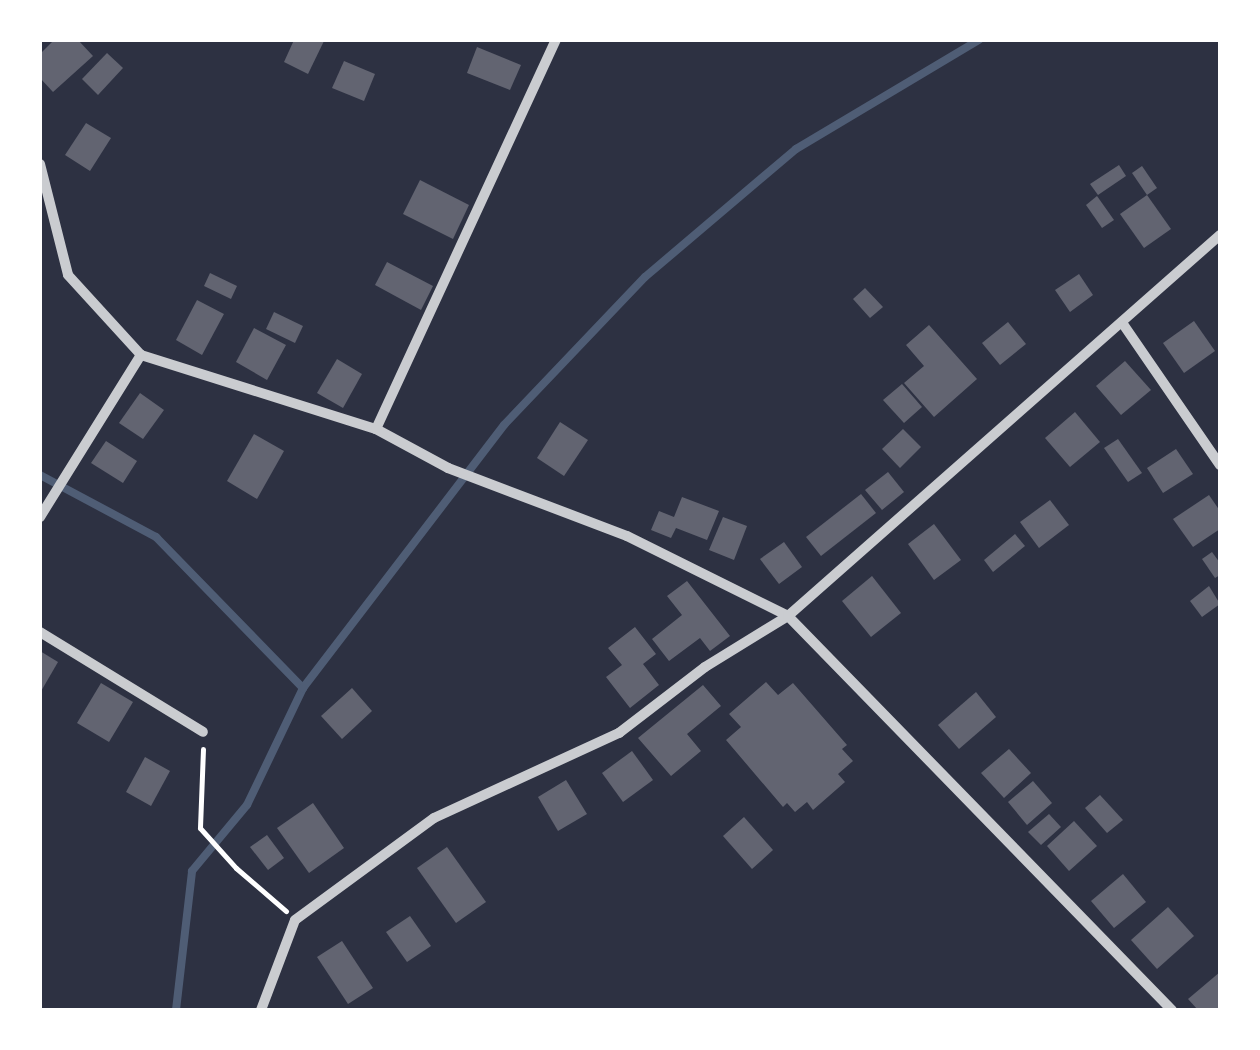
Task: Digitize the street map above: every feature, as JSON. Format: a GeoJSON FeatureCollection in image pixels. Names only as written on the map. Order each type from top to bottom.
{"type":"FeatureCollection","features":[{"type":"Feature","properties":{"kind":"street"},"geometry":{"type":"LineString","coordinates":[[376,429],[556,40]]}},
{"type":"Feature","properties":{"kind":"street"},"geometry":{"type":"LineString","coordinates":[[40,164],[68,275],[142,354],[376,429],[448,468],[627,536],[788,616],[1172,1010]]}},
{"type":"Feature","properties":{"kind":"street"},"geometry":{"type":"LineString","coordinates":[[260,1010],[295,920],[434,818],[619,734],[705,668],[788,616],[1220,235]]}},
{"type":"Feature","properties":{"kind":"street"},"geometry":{"type":"LineString","coordinates":[[1123,324],[1220,465]]}},
{"type":"Feature","properties":{"kind":"street"},"geometry":{"type":"LineString","coordinates":[[40,517],[142,354]]}},
{"type":"Feature","properties":{"kind":"street"},"geometry":{"type":"LineString","coordinates":[[40,632],[203,732]]}},
{"type":"Feature","properties":{"kind":"path"},"geometry":{"type":"LineString","coordinates":[[203,732],[200,828],[236,868],[295,920]]}},
{"type":"Feature","properties":{"kind":"building"},"geometry":{"type":"Polygon","coordinates":[[[54,40],[78,40],[93,56],[53,92],[40,78],[40,54],[54,40]]]}},
{"type":"Feature","properties":{"kind":"building"},"geometry":{"type":"Polygon","coordinates":[[[294,40],[324,41],[308,74],[284,62],[294,40]]]}},
{"type":"Feature","properties":{"kind":"building"},"geometry":{"type":"Polygon","coordinates":[[[477,47],[521,65],[510,90],[467,73],[477,47]]]}},
{"type":"Feature","properties":{"kind":"building"},"geometry":{"type":"Polygon","coordinates":[[[107,53],[123,68],[98,95],[82,79],[107,53]]]}},
{"type":"Feature","properties":{"kind":"building"},"geometry":{"type":"Polygon","coordinates":[[[344,61],[375,74],[364,101],[332,88],[344,61]]]}},
{"type":"Feature","properties":{"kind":"building"},"geometry":{"type":"Polygon","coordinates":[[[86,123],[111,138],[90,171],[65,155],[86,123]]]}},
{"type":"Feature","properties":{"kind":"building"},"geometry":{"type":"Polygon","coordinates":[[[1119,165],[1126,176],[1098,195],[1090,184],[1119,165]]]}},
{"type":"Feature","properties":{"kind":"building"},"geometry":{"type":"Polygon","coordinates":[[[1142,166],[1157,188],[1147,195],[1132,173],[1142,166]]]}},
{"type":"Feature","properties":{"kind":"building"},"geometry":{"type":"Polygon","coordinates":[[[420,180],[469,205],[453,239],[403,214],[420,180]]]}},
{"type":"Feature","properties":{"kind":"building"},"geometry":{"type":"Polygon","coordinates":[[[1147,195],[1171,229],[1144,248],[1120,214],[1147,195]]]}},
{"type":"Feature","properties":{"kind":"building"},"geometry":{"type":"Polygon","coordinates":[[[1097,196],[1114,220],[1102,228],[1086,205],[1097,196]]]}},
{"type":"Feature","properties":{"kind":"building"},"geometry":{"type":"Polygon","coordinates":[[[387,262],[433,286],[421,310],[375,285],[387,262]]]}},
{"type":"Feature","properties":{"kind":"building"},"geometry":{"type":"Polygon","coordinates":[[[210,273],[237,286],[231,299],[204,286],[210,273]]]}},
{"type":"Feature","properties":{"kind":"building"},"geometry":{"type":"Polygon","coordinates":[[[1079,274],[1093,295],[1070,312],[1055,290],[1079,274]]]}},
{"type":"Feature","properties":{"kind":"building"},"geometry":{"type":"Polygon","coordinates":[[[865,288],[883,307],[870,318],[853,299],[865,288]]]}},
{"type":"Feature","properties":{"kind":"building"},"geometry":{"type":"Polygon","coordinates":[[[197,300],[224,314],[202,355],[176,340],[197,300]]]}},
{"type":"Feature","properties":{"kind":"building"},"geometry":{"type":"Polygon","coordinates":[[[274,312],[303,326],[295,343],[266,329],[274,312]]]}},
{"type":"Feature","properties":{"kind":"building"},"geometry":{"type":"Polygon","coordinates":[[[1194,321],[1215,351],[1184,373],[1163,343],[1194,321]]]}},
{"type":"Feature","properties":{"kind":"building"},"geometry":{"type":"Polygon","coordinates":[[[1008,322],[1026,344],[1000,365],[982,343],[1008,322]]]}},
{"type":"Feature","properties":{"kind":"building"},"geometry":{"type":"Polygon","coordinates":[[[929,325],[977,379],[934,417],[904,383],[924,366],[906,345],[929,325]]]}},
{"type":"Feature","properties":{"kind":"building"},"geometry":{"type":"Polygon","coordinates":[[[254,328],[286,345],[267,380],[236,362],[254,328]]]}},
{"type":"Feature","properties":{"kind":"building"},"geometry":{"type":"Polygon","coordinates":[[[337,359],[362,374],[343,408],[317,393],[337,359]]]}},
{"type":"Feature","properties":{"kind":"building"},"geometry":{"type":"Polygon","coordinates":[[[1125,361],[1151,390],[1121,415],[1096,386],[1125,361]]]}},
{"type":"Feature","properties":{"kind":"building"},"geometry":{"type":"Polygon","coordinates":[[[902,384],[922,407],[904,423],[883,400],[902,384]]]}},
{"type":"Feature","properties":{"kind":"building"},"geometry":{"type":"Polygon","coordinates":[[[140,393],[164,410],[143,439],[119,423],[140,393]]]}},
{"type":"Feature","properties":{"kind":"building"},"geometry":{"type":"Polygon","coordinates":[[[1075,412],[1100,442],[1070,467],[1045,438],[1075,412]]]}},
{"type":"Feature","properties":{"kind":"building"},"geometry":{"type":"Polygon","coordinates":[[[560,422],[588,440],[564,476],[537,458],[560,422]]]}},
{"type":"Feature","properties":{"kind":"building"},"geometry":{"type":"Polygon","coordinates":[[[903,429],[921,447],[900,468],[882,449],[903,429]]]}},
{"type":"Feature","properties":{"kind":"building"},"geometry":{"type":"Polygon","coordinates":[[[254,434],[284,451],[257,499],[227,481],[254,434]]]}},
{"type":"Feature","properties":{"kind":"building"},"geometry":{"type":"Polygon","coordinates":[[[1118,439],[1142,473],[1128,482],[1104,448],[1118,439]]]}},
{"type":"Feature","properties":{"kind":"building"},"geometry":{"type":"Polygon","coordinates":[[[106,441],[137,461],[123,483],[91,463],[106,441]]]}},
{"type":"Feature","properties":{"kind":"building"},"geometry":{"type":"Polygon","coordinates":[[[1176,449],[1193,474],[1163,493],[1147,468],[1176,449]]]}},
{"type":"Feature","properties":{"kind":"building"},"geometry":{"type":"Polygon","coordinates":[[[888,472],[904,492],[882,510],[865,490],[888,472]]]}},
{"type":"Feature","properties":{"kind":"building"},"geometry":{"type":"Polygon","coordinates":[[[861,494],[876,513],[821,556],[806,537],[861,494]]]}},
{"type":"Feature","properties":{"kind":"building"},"geometry":{"type":"Polygon","coordinates":[[[1209,495],[1220,511],[1220,529],[1193,547],[1173,519],[1209,495]]]}},
{"type":"Feature","properties":{"kind":"building"},"geometry":{"type":"Polygon","coordinates":[[[682,497],[719,511],[707,540],[676,528],[671,538],[651,530],[659,511],[674,517],[682,497]]]}},
{"type":"Feature","properties":{"kind":"building"},"geometry":{"type":"Polygon","coordinates":[[[1050,500],[1069,525],[1039,548],[1020,522],[1050,500]]]}},
{"type":"Feature","properties":{"kind":"building"},"geometry":{"type":"Polygon","coordinates":[[[723,517],[747,526],[734,560],[709,550],[723,517]]]}},
{"type":"Feature","properties":{"kind":"building"},"geometry":{"type":"Polygon","coordinates":[[[934,524],[961,560],[934,580],[908,544],[934,524]]]}},
{"type":"Feature","properties":{"kind":"building"},"geometry":{"type":"Polygon","coordinates":[[[1015,534],[1025,546],[993,572],[984,560],[1015,534]]]}},
{"type":"Feature","properties":{"kind":"building"},"geometry":{"type":"Polygon","coordinates":[[[784,542],[802,567],[779,584],[760,559],[784,542]]]}},
{"type":"Feature","properties":{"kind":"building"},"geometry":{"type":"Polygon","coordinates":[[[1212,552],[1220,563],[1220,575],[1215,578],[1202,559],[1212,552]]]}},
{"type":"Feature","properties":{"kind":"building"},"geometry":{"type":"Polygon","coordinates":[[[872,576],[901,613],[871,637],[842,601],[872,576]]]}},
{"type":"Feature","properties":{"kind":"building"},"geometry":{"type":"Polygon","coordinates":[[[687,581],[730,636],[710,651],[700,638],[669,661],[652,639],[682,615],[667,596],[687,581]]]}},
{"type":"Feature","properties":{"kind":"building"},"geometry":{"type":"Polygon","coordinates":[[[1209,586],[1220,604],[1202,617],[1190,601],[1209,586]]]}},
{"type":"Feature","properties":{"kind":"building"},"geometry":{"type":"Polygon","coordinates":[[[635,627],[656,654],[643,664],[659,685],[630,708],[606,677],[622,665],[608,648],[635,627]]]}},
{"type":"Feature","properties":{"kind":"building"},"geometry":{"type":"Polygon","coordinates":[[[40,651],[58,662],[40,693],[40,651]]]}},
{"type":"Feature","properties":{"kind":"building"},"geometry":{"type":"Polygon","coordinates":[[[766,682],[778,695],[793,683],[847,745],[842,749],[853,761],[838,774],[845,782],[813,810],[807,802],[795,812],[787,803],[783,807],[726,740],[741,727],[729,714],[766,682]]]}},
{"type":"Feature","properties":{"kind":"building"},"geometry":{"type":"Polygon","coordinates":[[[101,683],[133,702],[109,742],[77,723],[101,683]]]}},
{"type":"Feature","properties":{"kind":"building"},"geometry":{"type":"Polygon","coordinates":[[[703,685],[721,706],[687,734],[701,751],[671,776],[638,738],[703,685]]]}},
{"type":"Feature","properties":{"kind":"building"},"geometry":{"type":"Polygon","coordinates":[[[352,688],[372,711],[342,739],[321,716],[352,688]]]}},
{"type":"Feature","properties":{"kind":"building"},"geometry":{"type":"Polygon","coordinates":[[[976,692],[996,717],[959,749],[938,725],[976,692]]]}},
{"type":"Feature","properties":{"kind":"building"},"geometry":{"type":"Polygon","coordinates":[[[1009,749],[1031,773],[1004,798],[981,773],[1009,749]]]}},
{"type":"Feature","properties":{"kind":"building"},"geometry":{"type":"Polygon","coordinates":[[[632,751],[653,780],[623,802],[602,773],[632,751]]]}},
{"type":"Feature","properties":{"kind":"building"},"geometry":{"type":"Polygon","coordinates":[[[145,757],[170,771],[151,806],[126,792],[145,757]]]}},
{"type":"Feature","properties":{"kind":"building"},"geometry":{"type":"Polygon","coordinates":[[[566,780],[587,814],[558,831],[538,797],[566,780]]]}},
{"type":"Feature","properties":{"kind":"building"},"geometry":{"type":"Polygon","coordinates":[[[1033,781],[1052,803],[1027,825],[1008,802],[1033,781]]]}},
{"type":"Feature","properties":{"kind":"building"},"geometry":{"type":"Polygon","coordinates":[[[1100,795],[1123,820],[1107,833],[1085,808],[1100,795]]]}},
{"type":"Feature","properties":{"kind":"building"},"geometry":{"type":"Polygon","coordinates":[[[313,803],[344,848],[309,873],[277,828],[313,803]]]}},
{"type":"Feature","properties":{"kind":"building"},"geometry":{"type":"Polygon","coordinates":[[[1049,814],[1061,827],[1041,845],[1028,832],[1049,814]]]}},
{"type":"Feature","properties":{"kind":"building"},"geometry":{"type":"Polygon","coordinates":[[[744,817],[773,850],[752,869],[723,836],[744,817]]]}},
{"type":"Feature","properties":{"kind":"building"},"geometry":{"type":"Polygon","coordinates":[[[1074,821],[1097,846],[1069,871],[1047,846],[1074,821]]]}},
{"type":"Feature","properties":{"kind":"building"},"geometry":{"type":"Polygon","coordinates":[[[267,835],[284,858],[268,870],[250,847],[267,835]]]}},
{"type":"Feature","properties":{"kind":"building"},"geometry":{"type":"Polygon","coordinates":[[[447,847],[486,902],[456,923],[417,868],[447,847]]]}},
{"type":"Feature","properties":{"kind":"building"},"geometry":{"type":"Polygon","coordinates":[[[1123,874],[1146,902],[1114,928],[1091,901],[1123,874]]]}},
{"type":"Feature","properties":{"kind":"building"},"geometry":{"type":"Polygon","coordinates":[[[1168,907],[1194,936],[1157,969],[1131,940],[1168,907]]]}},
{"type":"Feature","properties":{"kind":"building"},"geometry":{"type":"Polygon","coordinates":[[[410,916],[431,946],[407,962],[386,932],[410,916]]]}},
{"type":"Feature","properties":{"kind":"building"},"geometry":{"type":"Polygon","coordinates":[[[342,941],[373,988],[348,1004],[317,957],[342,941]]]}},
{"type":"Feature","properties":{"kind":"building"},"geometry":{"type":"Polygon","coordinates":[[[1220,972],[1220,1010],[1198,1010],[1188,999],[1220,972]]]}},
{"type":"Feature","properties":{"kind":"waterway"},"geometry":{"type":"LineString","coordinates":[[176,1010],[192,871],[247,805],[303,688],[504,425],[645,277],[796,149],[979,40]]}},
{"type":"Feature","properties":{"kind":"waterway"},"geometry":{"type":"LineString","coordinates":[[40,475],[156,537],[303,688]]}}]}
